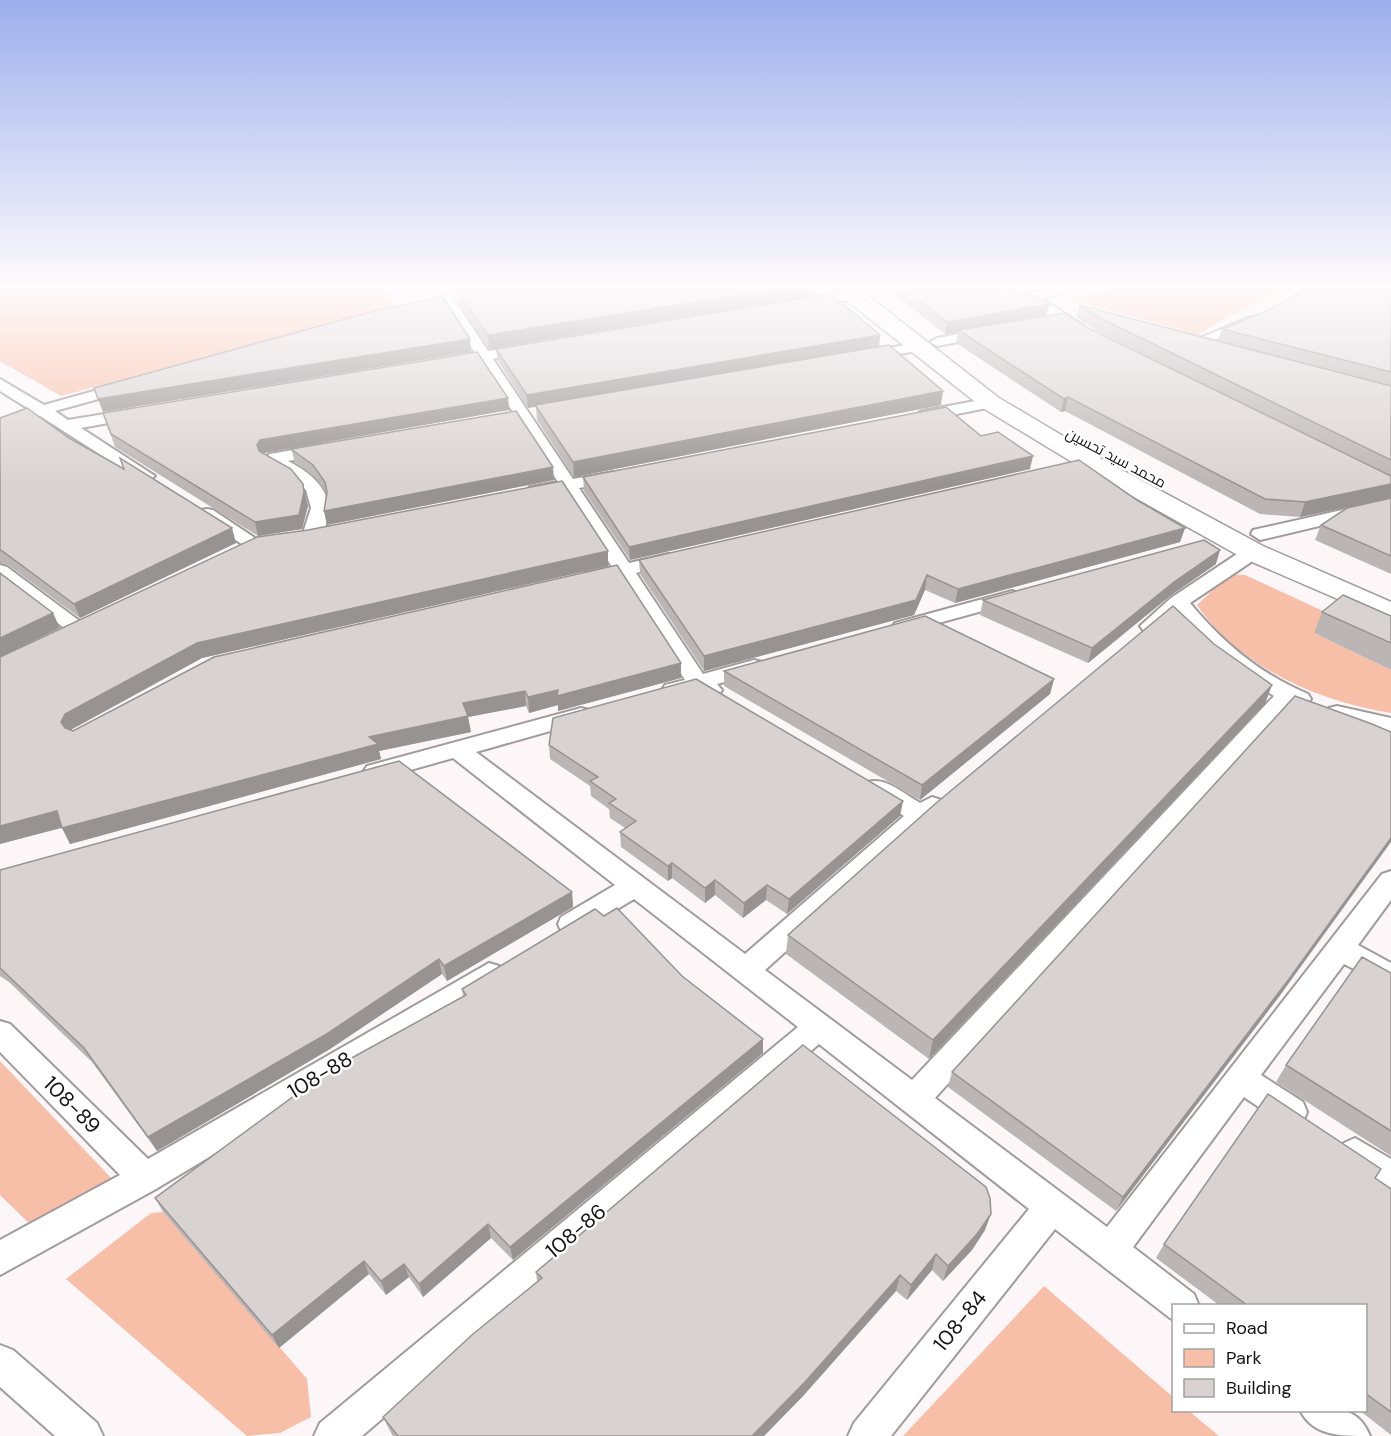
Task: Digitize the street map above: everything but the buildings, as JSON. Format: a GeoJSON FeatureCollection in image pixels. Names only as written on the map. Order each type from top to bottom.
{"type":"FeatureCollection","features":[{"type":"Feature","properties":{"kind":"main road"},"geometry":{"type":"LineString","coordinates":[[935,351],[991,403],[1079,466],[1227,538],[1257,543],[1391,613]]}},
{"type":"Feature","properties":{"kind":"main road","name":"محمد سید تحسین"},"geometry":{"type":"LineString","coordinates":[[938,351],[1049,422],[1257,543],[1391,593]]}},
{"type":"Feature","properties":{"kind":"street"},"geometry":{"type":"LineString","coordinates":[[481,351],[528,413],[569,485],[698,683],[729,701]]}},
{"type":"Feature","properties":{"kind":"street"},"geometry":{"type":"LineString","coordinates":[[438,364],[513,351]]}},
{"type":"Feature","properties":{"kind":"street"},"geometry":{"type":"LineString","coordinates":[[848,359],[890,351]]}},
{"type":"Feature","properties":{"kind":"street"},"geometry":{"type":"LineString","coordinates":[[0,426],[42,410],[145,381]]}},
{"type":"Feature","properties":{"kind":"street"},"geometry":{"type":"LineString","coordinates":[[0,384],[166,488]]}},
{"type":"Feature","properties":{"kind":"street"},"geometry":{"type":"LineString","coordinates":[[909,419],[991,403]]}},
{"type":"Feature","properties":{"kind":"street"},"geometry":{"type":"LineString","coordinates":[[67,425],[148,412]]}},
{"type":"Feature","properties":{"kind":"street"},"geometry":{"type":"LineString","coordinates":[[499,418],[528,413]]}},
{"type":"Feature","properties":{"kind":"street"},"geometry":{"type":"LineString","coordinates":[[332,531],[302,538],[321,518],[319,500],[310,481],[270,459],[339,447]]}},
{"type":"Feature","properties":{"kind":"street"},"geometry":{"type":"LineString","coordinates":[[523,494],[627,474]]}},
{"type":"Feature","properties":{"kind":"street"},"geometry":{"type":"LineString","coordinates":[[1132,640],[1178,602],[1257,543],[1391,504]]}},
{"type":"Feature","properties":{"kind":"street"},"geometry":{"type":"LineString","coordinates":[[196,507],[265,543],[234,554]]}},
{"type":"Feature","properties":{"kind":"street"},"geometry":{"type":"LineString","coordinates":[[1193,548],[1227,538]]}},
{"type":"Feature","properties":{"kind":"street"},"geometry":{"type":"LineString","coordinates":[[578,580],[683,556]]}},
{"type":"Feature","properties":{"kind":"street"},"geometry":{"type":"LineString","coordinates":[[0,571],[78,629]]}},
{"type":"Feature","properties":{"kind":"street"},"geometry":{"type":"LineString","coordinates":[[882,632],[1032,592]]}},
{"type":"Feature","properties":{"kind":"street"},"geometry":{"type":"LineString","coordinates":[[1178,602],[1202,632],[1238,665],[1288,695],[1355,719],[1391,725]]}},
{"type":"Feature","properties":{"kind":"street"},"geometry":{"type":"LineString","coordinates":[[58,639],[99,619]]}},
{"type":"Feature","properties":{"kind":"street"},"geometry":{"type":"LineString","coordinates":[[652,695],[779,661]]}},
{"type":"Feature","properties":{"kind":"street"},"geometry":{"type":"LineString","coordinates":[[914,1099],[1288,695]]}},
{"type":"Feature","properties":{"kind":"street"},"geometry":{"type":"LineString","coordinates":[[353,778],[606,708]]}},
{"type":"Feature","properties":{"kind":"street"},"geometry":{"type":"LineString","coordinates":[[457,749],[1181,1304]]}},
{"type":"Feature","properties":{"kind":"street"},"geometry":{"type":"LineString","coordinates":[[860,779],[921,815]]}},
{"type":"Feature","properties":{"kind":"street"},"geometry":{"type":"LineString","coordinates":[[746,970],[949,792]]}},
{"type":"Feature","properties":{"kind":"street"},"geometry":{"type":"LineString","coordinates":[[1110,1250],[1391,881]]}},
{"type":"Feature","properties":{"kind":"street"},"geometry":{"type":"LineString","coordinates":[[546,940],[636,885]]}},
{"type":"Feature","properties":{"kind":"street"},"geometry":{"type":"LineString","coordinates":[[1340,948],[1391,977]]}},
{"type":"Feature","properties":{"kind":"street","name":"108-88"},"geometry":{"type":"LineString","coordinates":[[0,1258],[145,1178],[515,958]]}},
{"type":"Feature","properties":{"kind":"street","name":"108-86"},"geometry":{"type":"LineString","coordinates":[[333,1436],[819,1026]]}},
{"type":"Feature","properties":{"kind":"street","name":"108-89"},"geometry":{"type":"LineString","coordinates":[[0,1033],[145,1178]]}},
{"type":"Feature","properties":{"kind":"street"},"geometry":{"type":"LineString","coordinates":[[1240,1078],[1391,1177]]}},
{"type":"Feature","properties":{"kind":"street","name":"108-84"},"geometry":{"type":"LineString","coordinates":[[867,1436],[1052,1206]]}},
{"type":"Feature","properties":{"kind":"street"},"geometry":{"type":"LineString","coordinates":[[0,1363],[84,1436]]}},
{"type":"Feature","properties":{"kind":"street"},"geometry":{"type":"LineString","coordinates":[[1321,1412],[1351,1436]]}},
{"type":"Feature","properties":{"kind":"green space"},"geometry":{"type":"Polygon","coordinates":[[[0,351],[228,351],[61,396],[0,361],[0,351]]]}},
{"type":"Feature","properties":{"kind":"green space"},"geometry":{"type":"Polygon","coordinates":[[[1230,574],[1245,575],[1334,616],[1314,633],[1391,670],[1391,713],[1364,708],[1309,690],[1258,664],[1235,646],[1214,627],[1197,605],[1230,574]]]}},
{"type":"Feature","properties":{"kind":"green space"},"geometry":{"type":"Polygon","coordinates":[[[0,1061],[114,1181],[34,1228],[0,1195],[0,1061]]]}},
{"type":"Feature","properties":{"kind":"green space"},"geometry":{"type":"Polygon","coordinates":[[[163,1212],[307,1379],[311,1417],[280,1433],[247,1436],[66,1279],[151,1213],[163,1212]]]}},
{"type":"Feature","properties":{"kind":"green space"},"geometry":{"type":"Polygon","coordinates":[[[1044,1286],[1172,1396],[1172,1412],[1190,1412],[1219,1436],[903,1436],[1044,1286]]]}}]}
